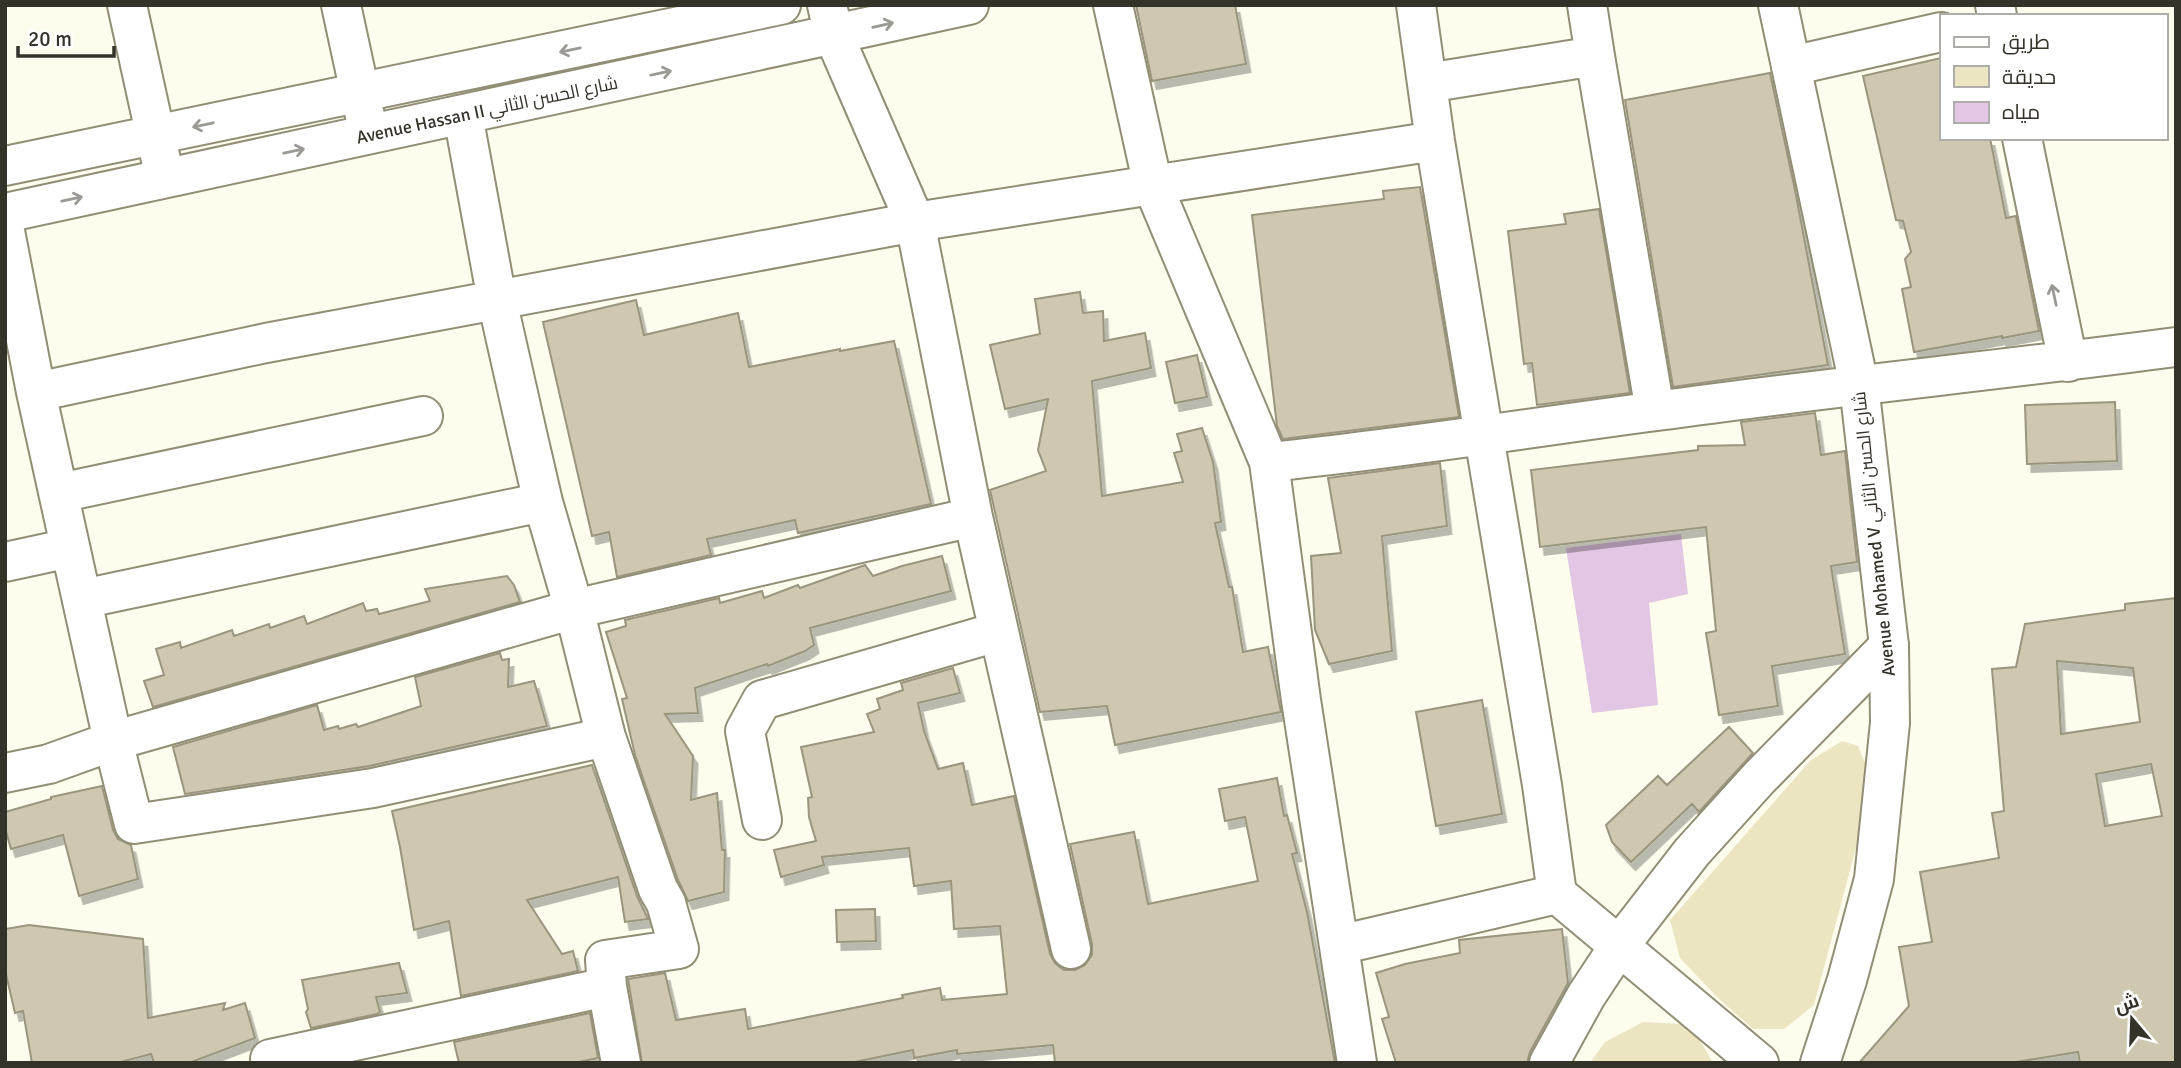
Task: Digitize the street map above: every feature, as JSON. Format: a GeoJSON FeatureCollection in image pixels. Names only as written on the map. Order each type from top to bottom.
{"type":"FeatureCollection","features":[{"type":"Feature","properties":{"kind":"street"},"geometry":{"type":"LineString","coordinates":[[127,5],[166,179]]}},
{"type":"Feature","properties":{"kind":"street"},"geometry":{"type":"LineString","coordinates":[[341,5],[370,135]]}},
{"type":"Feature","properties":{"kind":"street"},"geometry":{"type":"LineString","coordinates":[[5,166],[781,5]]}},
{"type":"Feature","properties":{"kind":"street","name":"Avenue Hassan II شارع الحسن الثاني"},"geometry":{"type":"LineString","coordinates":[[5,214],[463,115],[831,20],[969,5]]}},
{"type":"Feature","properties":{"kind":"street"},"geometry":{"type":"LineString","coordinates":[[1113,5],[1153,186],[1269,462],[1301,700],[1357,1063]]}},
{"type":"Feature","properties":{"kind":"street"},"geometry":{"type":"LineString","coordinates":[[1416,5],[1435,141],[1542,785],[1557,894],[1759,1063]]}},
{"type":"Feature","properties":{"kind":"street"},"geometry":{"type":"LineString","coordinates":[[1587,5],[1655,411]]}},
{"type":"Feature","properties":{"kind":"street","name":"Avenue Mohamed V شارع الحسن الثاني"},"geometry":{"type":"LineString","coordinates":[[1778,5],[1859,385],[1889,646],[1890,723],[1874,879],[1847,980],[1820,1063]]}},
{"type":"Feature","properties":{"kind":"street"},"geometry":{"type":"LineString","coordinates":[[831,20],[915,222],[972,517],[1071,949]]}},
{"type":"Feature","properties":{"kind":"street"},"geometry":{"type":"LineString","coordinates":[[1791,66],[1940,33]]}},
{"type":"Feature","properties":{"kind":"street"},"geometry":{"type":"LineString","coordinates":[[1427,83],[1595,56]]}},
{"type":"Feature","properties":{"kind":"street"},"geometry":{"type":"LineString","coordinates":[[463,115],[497,300],[542,502],[574,609],[606,737],[658,889],[666,903],[679,948],[605,960],[607,987],[621,1063]]}},
{"type":"Feature","properties":{"kind":"street"},"geometry":{"type":"LineString","coordinates":[[2022,140],[2068,362]]}},
{"type":"Feature","properties":{"kind":"street"},"geometry":{"type":"LineString","coordinates":[[24,373],[266,343],[915,222],[1435,141]]}},
{"type":"Feature","properties":{"kind":"street"},"geometry":{"type":"LineString","coordinates":[[5,231],[24,373],[58,493],[134,824],[373,788],[606,737]]}},
{"type":"Feature","properties":{"kind":"street"},"geometry":{"type":"LineString","coordinates":[[1269,462],[1363,453],[1655,411],[2176,347]]}},
{"type":"Feature","properties":{"kind":"street"},"geometry":{"type":"LineString","coordinates":[[58,493],[423,416]]}},
{"type":"Feature","properties":{"kind":"street"},"geometry":{"type":"LineString","coordinates":[[82,599],[542,502]]}},
{"type":"Feature","properties":{"kind":"street"},"geometry":{"type":"LineString","coordinates":[[5,773],[49,764],[113,741],[574,609],[972,517]]}},
{"type":"Feature","properties":{"kind":"street"},"geometry":{"type":"LineString","coordinates":[[5,562],[71,548]]}},
{"type":"Feature","properties":{"kind":"street"},"geometry":{"type":"LineString","coordinates":[[762,820],[745,731],[762,700],[997,632]]}},
{"type":"Feature","properties":{"kind":"street"},"geometry":{"type":"LineString","coordinates":[[1549,1063],[1586,996],[1619,946],[1692,852],[1759,778],[1889,646]]}},
{"type":"Feature","properties":{"kind":"street"},"geometry":{"type":"LineString","coordinates":[[1339,945],[1557,894]]}},
{"type":"Feature","properties":{"kind":"street"},"geometry":{"type":"LineString","coordinates":[[271,1063],[270,1059],[607,987]]}},
{"type":"Feature","properties":{"kind":"green space"},"geometry":{"type":"Polygon","coordinates":[[[1842,741],[1858,746],[1869,773],[1857,844],[1814,1005],[1784,1029],[1753,1029],[1719,999],[1680,958],[1670,920],[1811,760],[1842,741]]]}},
{"type":"Feature","properties":{"kind":"green space"},"geometry":{"type":"Polygon","coordinates":[[[1643,1022],[1680,1024],[1700,1041],[1713,1063],[1590,1063],[1605,1042],[1643,1022]]]}},
{"type":"Feature","properties":{"kind":"water"},"geometry":{"type":"Polygon","coordinates":[[[1681,534],[1688,594],[1649,603],[1658,705],[1592,713],[1566,548],[1681,534]]]}},
{"type":"Feature","properties":{"kind":"building"},"geometry":{"type":"Polygon","coordinates":[[[1136,5],[1235,5],[1246,64],[1152,81],[1136,5]]]}},
{"type":"Feature","properties":{"kind":"building"},"geometry":{"type":"Polygon","coordinates":[[[1940,58],[1940,140],[1990,140],[2006,218],[2016,216],[2039,331],[1914,352],[1902,289],[1911,287],[1905,259],[1911,252],[1903,221],[1896,220],[1863,76],[1940,58]]]}},
{"type":"Feature","properties":{"kind":"building"},"geometry":{"type":"Polygon","coordinates":[[[1770,73],[1828,365],[1673,387],[1625,100],[1770,73]]]}},
{"type":"Feature","properties":{"kind":"building"},"geometry":{"type":"Polygon","coordinates":[[[1420,187],[1459,417],[1283,439],[1277,426],[1252,215],[1384,199],[1383,191],[1420,187]]]}},
{"type":"Feature","properties":{"kind":"building"},"geometry":{"type":"Polygon","coordinates":[[[1599,209],[1630,393],[1537,405],[1532,363],[1524,364],[1508,231],[1566,224],[1564,214],[1599,209]]]}},
{"type":"Feature","properties":{"kind":"building"},"geometry":{"type":"Polygon","coordinates":[[[1080,292],[1083,313],[1103,311],[1104,341],[1145,333],[1151,368],[1092,381],[1102,496],[1183,482],[1174,453],[1182,451],[1177,434],[1202,428],[1213,462],[1221,522],[1215,523],[1229,587],[1232,587],[1243,652],[1268,647],[1281,712],[1115,745],[1107,706],[1040,712],[990,490],[1046,471],[1038,450],[1048,399],[1005,409],[990,345],[1040,334],[1035,299],[1080,292]]]}},
{"type":"Feature","properties":{"kind":"building"},"geometry":{"type":"Polygon","coordinates":[[[636,300],[644,335],[738,313],[749,367],[894,341],[931,504],[798,533],[795,520],[707,539],[711,555],[617,577],[609,532],[592,536],[543,322],[636,300]]]}},
{"type":"Feature","properties":{"kind":"building"},"geometry":{"type":"Polygon","coordinates":[[[1197,355],[1207,397],[1175,403],[1166,362],[1197,355]]]}},
{"type":"Feature","properties":{"kind":"building"},"geometry":{"type":"Polygon","coordinates":[[[2115,402],[2117,461],[2027,464],[2025,405],[2115,402]]]}},
{"type":"Feature","properties":{"kind":"building"},"geometry":{"type":"Polygon","coordinates":[[[1815,413],[1821,455],[1845,451],[1857,562],[1831,566],[1845,654],[1772,666],[1778,706],[1719,715],[1706,633],[1716,631],[1706,527],[1540,547],[1531,470],[1698,450],[1698,446],[1745,445],[1741,422],[1815,413]]]}},
{"type":"Feature","properties":{"kind":"building"},"geometry":{"type":"Polygon","coordinates":[[[1440,463],[1447,526],[1382,536],[1392,651],[1329,664],[1315,630],[1311,556],[1341,553],[1328,478],[1440,463]]]}},
{"type":"Feature","properties":{"kind":"building"},"geometry":{"type":"Polygon","coordinates":[[[942,556],[951,591],[810,628],[814,645],[805,651],[768,666],[767,664],[695,688],[698,713],[665,714],[693,756],[691,800],[717,793],[722,850],[725,850],[724,892],[688,901],[678,880],[635,755],[622,699],[627,698],[606,632],[626,626],[625,620],[719,598],[720,603],[762,591],[764,598],[865,565],[873,576],[942,556]]]}},
{"type":"Feature","properties":{"kind":"building"},"geometry":{"type":"Polygon","coordinates":[[[507,576],[514,585],[520,602],[153,707],[144,681],[164,675],[156,649],[180,642],[181,648],[232,630],[234,636],[269,624],[270,628],[304,616],[307,624],[363,603],[366,611],[377,609],[379,614],[430,601],[425,589],[507,576]]]}},
{"type":"Feature","properties":{"kind":"building"},"geometry":{"type":"Polygon","coordinates":[[[2176,598],[2176,1063],[2080,1063],[2078,1052],[2010,1063],[1859,1063],[1909,1006],[1899,947],[1932,942],[1920,872],[1999,858],[1992,813],[2004,811],[1992,669],[2016,667],[2025,624],[2125,610],[2125,604],[2176,598]],[[2057,661],[2061,734],[2140,722],[2133,668],[2057,661]],[[2151,764],[2096,774],[2105,826],[2162,816],[2151,764]]]}},
{"type":"Feature","properties":{"kind":"building"},"geometry":{"type":"Polygon","coordinates":[[[500,653],[502,660],[509,659],[508,687],[534,681],[547,726],[369,766],[185,794],[173,747],[317,705],[324,730],[356,724],[358,727],[421,706],[415,677],[500,653]]]}},
{"type":"Feature","properties":{"kind":"building"},"geometry":{"type":"Polygon","coordinates":[[[953,668],[960,693],[918,703],[924,731],[938,769],[963,763],[972,805],[1014,796],[1050,954],[1055,963],[1064,970],[1075,970],[1085,965],[1092,955],[1092,944],[1070,844],[1134,832],[1148,904],[1258,881],[1245,817],[1225,821],[1219,789],[1277,778],[1284,816],[1287,815],[1297,853],[1292,854],[1307,912],[1335,1063],[1055,1063],[1053,1045],[957,1054],[957,1050],[914,1058],[913,1050],[850,1063],[642,1063],[628,979],[665,973],[676,1020],[745,1009],[748,1029],[940,988],[942,1000],[1007,994],[1000,926],[954,929],[951,881],[914,886],[909,848],[822,857],[824,865],[781,877],[774,850],[816,841],[809,817],[808,798],[812,797],[801,747],[874,732],[867,714],[880,709],[877,699],[903,690],[901,683],[953,668]]]}},
{"type":"Feature","properties":{"kind":"building"},"geometry":{"type":"Polygon","coordinates":[[[1482,700],[1502,814],[1436,826],[1416,712],[1482,700]]]}},
{"type":"Feature","properties":{"kind":"building"},"geometry":{"type":"Polygon","coordinates":[[[1729,727],[1753,753],[1699,812],[1692,804],[1631,862],[1612,842],[1606,825],[1658,776],[1667,785],[1729,727]]]}},
{"type":"Feature","properties":{"kind":"building"},"geometry":{"type":"Polygon","coordinates":[[[592,765],[637,896],[648,919],[625,922],[618,877],[527,900],[562,954],[573,951],[578,971],[461,996],[449,921],[414,930],[392,811],[592,765]]]}},
{"type":"Feature","properties":{"kind":"building"},"geometry":{"type":"Polygon","coordinates":[[[102,786],[113,830],[118,839],[131,845],[138,879],[79,896],[63,835],[11,849],[5,828],[5,812],[51,797],[102,786]]]}},
{"type":"Feature","properties":{"kind":"building"},"geometry":{"type":"Polygon","coordinates":[[[875,909],[876,941],[837,942],[836,910],[875,909]]]}},
{"type":"Feature","properties":{"kind":"building"},"geometry":{"type":"Polygon","coordinates":[[[29,925],[143,939],[148,1018],[225,1003],[223,1010],[245,1003],[255,1038],[189,1063],[154,1063],[151,1054],[117,1063],[32,1063],[23,1011],[15,1013],[5,970],[5,929],[29,925]]]}},
{"type":"Feature","properties":{"kind":"building"},"geometry":{"type":"Polygon","coordinates":[[[1562,929],[1568,983],[1530,1052],[1527,1063],[1396,1063],[1382,1019],[1389,1017],[1376,973],[1460,953],[1459,940],[1562,929]]]}},
{"type":"Feature","properties":{"kind":"building"},"geometry":{"type":"Polygon","coordinates":[[[399,963],[407,993],[376,997],[380,1012],[377,1014],[311,1028],[302,980],[399,963]]]}},
{"type":"Feature","properties":{"kind":"building"},"geometry":{"type":"Polygon","coordinates":[[[590,1013],[598,1058],[574,1063],[459,1063],[454,1042],[590,1013]]]}}]}
